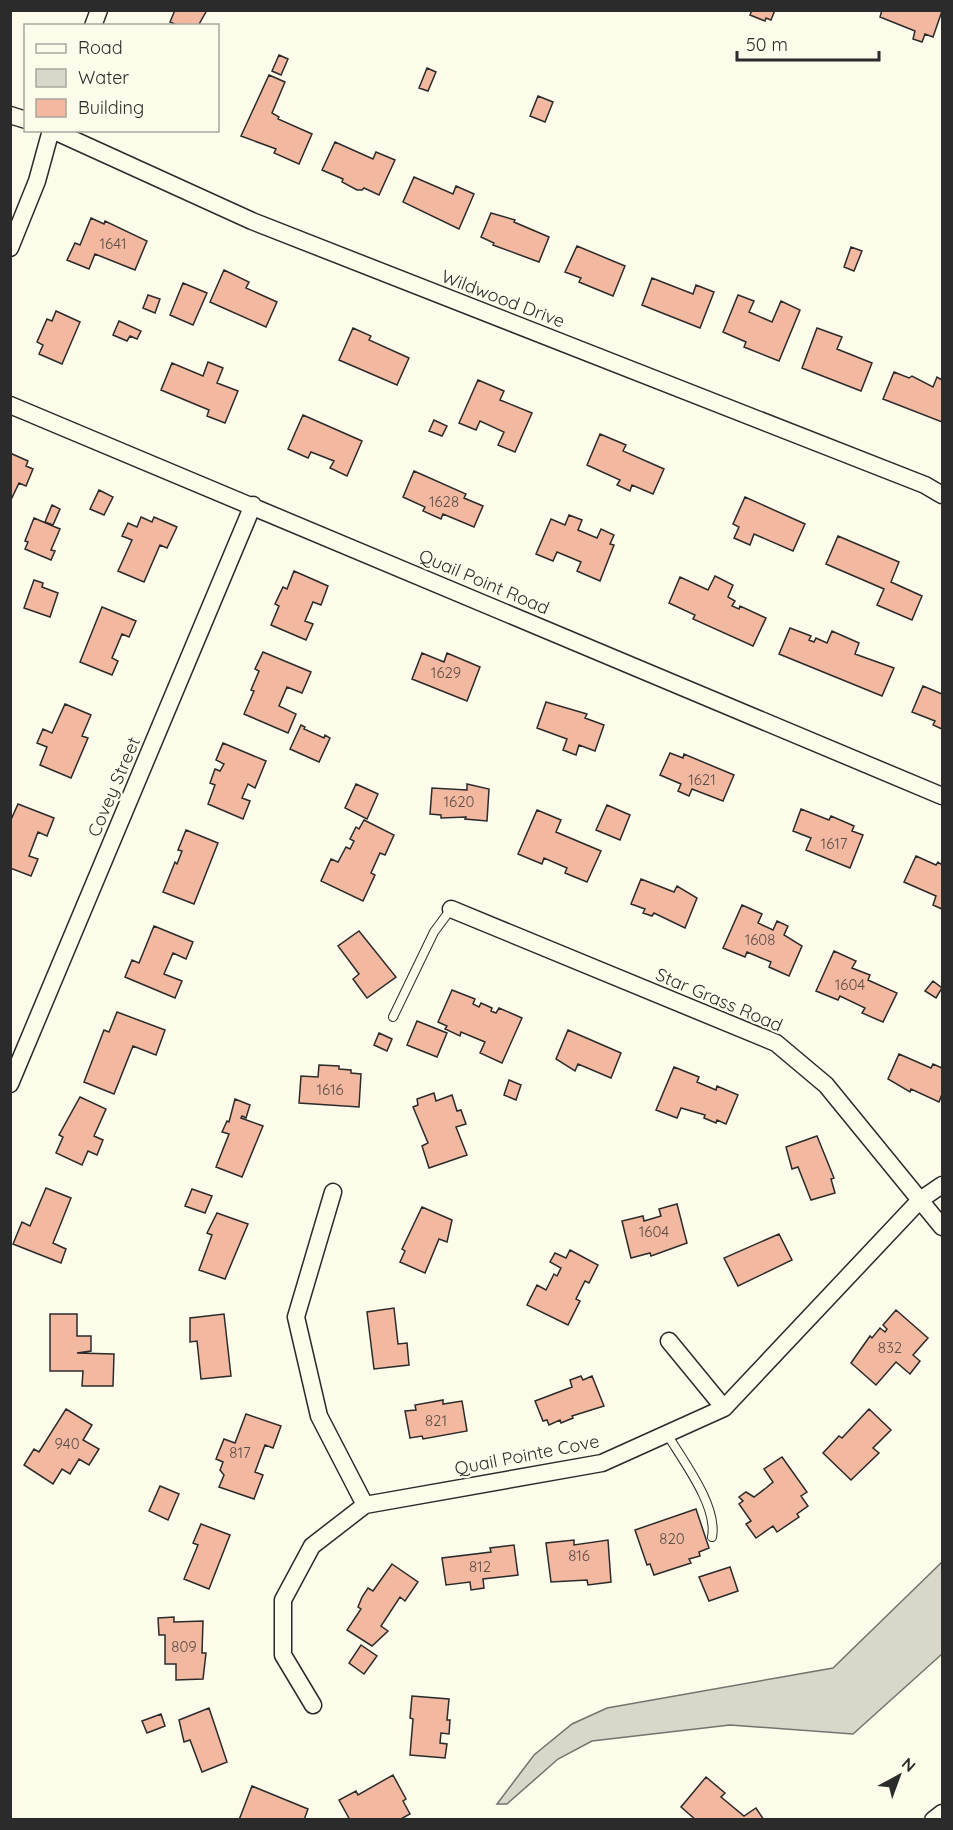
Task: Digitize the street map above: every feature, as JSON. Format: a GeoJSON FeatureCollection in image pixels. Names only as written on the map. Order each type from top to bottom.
{"type":"FeatureCollection","features":[{"type":"Feature","properties":{"kind":"street"},"geometry":{"type":"LineString","coordinates":[[10,248],[37,181],[51,132]]}},
{"type":"Feature","properties":{"kind":"street","name":"Wildwood Drive"},"geometry":{"type":"LineString","coordinates":[[56,132],[252,221],[926,485],[942,495]]}},
{"type":"Feature","properties":{"kind":"street","name":"Quail Point Road"},"geometry":{"type":"LineString","coordinates":[[10,405],[942,796]]}},
{"type":"Feature","properties":{"kind":"street","name":"Covey Street"},"geometry":{"type":"LineString","coordinates":[[10,1084],[253,505]]}},
{"type":"Feature","properties":{"kind":"street","name":"Star Grass Road"},"geometry":{"type":"LineString","coordinates":[[451,909],[776,1043],[826,1085],[942,1227]]}},
{"type":"Feature","properties":{"kind":"street","name":"Quail Pointe Cove"},"geometry":{"type":"LineString","coordinates":[[313,1705],[282,1655],[284,1600],[312,1546],[366,1505],[602,1463],[724,1408],[920,1200],[942,1185]]}},
{"type":"Feature","properties":{"kind":"street"},"geometry":{"type":"LineString","coordinates":[[333,1192],[296,1317],[319,1416],[366,1505]]}},
{"type":"Feature","properties":{"kind":"street"},"geometry":{"type":"LineString","coordinates":[[669,1341],[724,1408]]}},
{"type":"Feature","properties":{"kind":"street"},"geometry":{"type":"LineString","coordinates":[[933,1820],[942,1813]]}},
{"type":"Feature","properties":{"kind":"lane"},"geometry":{"type":"LineString","coordinates":[[393,1017],[434,932],[451,909]]}},
{"type":"Feature","properties":{"kind":"lane"},"geometry":{"type":"LineString","coordinates":[[666,1434],[704,1494],[712,1514],[712,1537]]}},
{"type":"Feature","properties":{"kind":"water"},"geometry":{"type":"Polygon","coordinates":[[[942,1562],[942,1654],[853,1734],[730,1725],[592,1741],[558,1759],[507,1804],[497,1804],[534,1755],[572,1724],[607,1708],[833,1668],[942,1562]]]}},
{"type":"Feature","properties":{"kind":"building"},"geometry":{"type":"Polygon","coordinates":[[[175,10],[207,10],[199,24],[170,22],[175,10]]]}},
{"type":"Feature","properties":{"kind":"building"},"geometry":{"type":"Polygon","coordinates":[[[752,10],[775,10],[771,20],[766,18],[765,21],[750,15],[752,10]]]}},
{"type":"Feature","properties":{"kind":"building"},"geometry":{"type":"Polygon","coordinates":[[[882,10],[942,11],[933,37],[925,34],[922,42],[913,39],[915,31],[880,17],[882,10]]]}},
{"type":"Feature","properties":{"kind":"building"},"geometry":{"type":"Polygon","coordinates":[[[279,55],[288,59],[281,75],[272,71],[279,55]]]}},
{"type":"Feature","properties":{"kind":"building"},"geometry":{"type":"Polygon","coordinates":[[[427,68],[436,72],[428,91],[419,88],[427,68]]]}},
{"type":"Feature","properties":{"kind":"building"},"geometry":{"type":"Polygon","coordinates":[[[269,75],[285,82],[272,113],[279,117],[278,119],[312,134],[299,164],[274,153],[276,149],[241,136],[269,75]]]}},
{"type":"Feature","properties":{"kind":"building"},"geometry":{"type":"Polygon","coordinates":[[[538,96],[553,102],[545,122],[530,116],[538,96]]]}},
{"type":"Feature","properties":{"kind":"building"},"geometry":{"type":"Polygon","coordinates":[[[335,142],[373,159],[376,152],[395,160],[379,195],[364,188],[357,190],[342,182],[343,179],[322,170],[335,142]]]}},
{"type":"Feature","properties":{"kind":"building"},"geometry":{"type":"Polygon","coordinates":[[[414,177],[453,194],[456,186],[474,194],[459,229],[403,202],[414,177]]]}},
{"type":"Feature","properties":{"kind":"building"},"geometry":{"type":"Polygon","coordinates":[[[491,213],[515,220],[514,222],[549,237],[539,262],[493,245],[494,243],[481,237],[491,213]]]}},
{"type":"Feature","properties":{"kind":"building"},"geometry":{"type":"Polygon","coordinates":[[[91,218],[104,224],[105,221],[147,241],[135,270],[95,254],[89,269],[67,260],[75,243],[80,245],[91,218]]]}},
{"type":"Feature","properties":{"kind":"building"},"geometry":{"type":"Polygon","coordinates":[[[577,246],[625,266],[613,296],[579,282],[581,278],[565,272],[577,246]]]}},
{"type":"Feature","properties":{"kind":"building"},"geometry":{"type":"Polygon","coordinates":[[[851,247],[862,251],[854,271],[844,267],[851,247]]]}},
{"type":"Feature","properties":{"kind":"building"},"geometry":{"type":"Polygon","coordinates":[[[224,270],[249,282],[246,288],[277,302],[266,327],[210,302],[224,270]]]}},
{"type":"Feature","properties":{"kind":"building"},"geometry":{"type":"Polygon","coordinates":[[[652,278],[693,294],[696,285],[714,292],[700,328],[642,305],[652,278]]]}},
{"type":"Feature","properties":{"kind":"building"},"geometry":{"type":"Polygon","coordinates":[[[183,283],[207,293],[193,325],[170,315],[183,283]]]}},
{"type":"Feature","properties":{"kind":"building"},"geometry":{"type":"Polygon","coordinates":[[[148,295],[160,299],[155,313],[143,308],[148,295]]]}},
{"type":"Feature","properties":{"kind":"building"},"geometry":{"type":"Polygon","coordinates":[[[738,295],[754,301],[749,312],[772,322],[781,301],[800,310],[779,361],[744,347],[746,342],[723,332],[738,295]]]}},
{"type":"Feature","properties":{"kind":"building"},"geometry":{"type":"Polygon","coordinates":[[[56,311],[80,322],[62,364],[39,354],[43,345],[37,342],[47,319],[52,321],[56,311]]]}},
{"type":"Feature","properties":{"kind":"building"},"geometry":{"type":"Polygon","coordinates":[[[119,321],[141,331],[137,339],[130,336],[127,341],[113,335],[119,321]]]}},
{"type":"Feature","properties":{"kind":"building"},"geometry":{"type":"Polygon","coordinates":[[[353,328],[371,336],[369,340],[409,358],[397,385],[339,360],[353,328]]]}},
{"type":"Feature","properties":{"kind":"building"},"geometry":{"type":"Polygon","coordinates":[[[817,328],[842,337],[837,349],[872,363],[861,391],[802,368],[817,328]]]}},
{"type":"Feature","properties":{"kind":"building"},"geometry":{"type":"Polygon","coordinates":[[[208,362],[223,368],[217,383],[238,391],[225,423],[207,416],[209,410],[161,390],[172,363],[203,376],[208,362]]]}},
{"type":"Feature","properties":{"kind":"building"},"geometry":{"type":"Polygon","coordinates":[[[894,372],[909,378],[912,376],[933,387],[937,377],[942,380],[942,422],[883,399],[894,372]]]}},
{"type":"Feature","properties":{"kind":"building"},"geometry":{"type":"Polygon","coordinates":[[[478,380],[504,391],[500,400],[532,413],[515,452],[498,445],[504,432],[480,421],[476,430],[459,423],[478,380]]]}},
{"type":"Feature","properties":{"kind":"building"},"geometry":{"type":"Polygon","coordinates":[[[303,415],[362,441],[347,476],[330,468],[334,461],[311,452],[308,458],[288,449],[303,415]]]}},
{"type":"Feature","properties":{"kind":"building"},"geometry":{"type":"Polygon","coordinates":[[[434,420],[447,426],[442,436],[429,431],[434,420]]]}},
{"type":"Feature","properties":{"kind":"building"},"geometry":{"type":"Polygon","coordinates":[[[600,434],[626,445],[623,451],[664,469],[653,494],[632,485],[630,491],[617,485],[620,480],[587,465],[600,434]]]}},
{"type":"Feature","properties":{"kind":"building"},"geometry":{"type":"Polygon","coordinates":[[[10,453],[28,461],[26,466],[33,469],[26,486],[19,483],[10,502],[10,453]]]}},
{"type":"Feature","properties":{"kind":"building"},"geometry":{"type":"Polygon","coordinates":[[[414,471],[466,494],[464,498],[483,506],[474,527],[443,514],[441,519],[423,511],[425,507],[403,497],[414,471]]]}},
{"type":"Feature","properties":{"kind":"building"},"geometry":{"type":"Polygon","coordinates":[[[99,490],[113,497],[104,515],[90,509],[99,490]]]}},
{"type":"Feature","properties":{"kind":"building"},"geometry":{"type":"Polygon","coordinates":[[[745,497],[805,524],[793,551],[754,534],[750,545],[734,538],[739,527],[733,524],[745,497]]]}},
{"type":"Feature","properties":{"kind":"building"},"geometry":{"type":"Polygon","coordinates":[[[52,505],[60,509],[53,525],[45,522],[52,505]]]}},
{"type":"Feature","properties":{"kind":"building"},"geometry":{"type":"Polygon","coordinates":[[[569,515],[582,520],[578,530],[597,538],[601,529],[614,535],[610,544],[614,545],[600,581],[577,571],[581,562],[557,552],[553,561],[536,554],[551,519],[565,525],[569,515]]]}},
{"type":"Feature","properties":{"kind":"building"},"geometry":{"type":"Polygon","coordinates":[[[141,517],[152,522],[154,517],[177,527],[167,548],[160,545],[144,582],[118,571],[132,540],[122,536],[128,523],[137,527],[141,517]]]}},
{"type":"Feature","properties":{"kind":"building"},"geometry":{"type":"Polygon","coordinates":[[[34,518],[60,529],[51,550],[55,551],[51,560],[25,549],[28,542],[25,541],[34,518]]]}},
{"type":"Feature","properties":{"kind":"building"},"geometry":{"type":"Polygon","coordinates":[[[838,536],[899,562],[891,582],[922,596],[912,620],[877,605],[884,589],[826,564],[838,536]]]}},
{"type":"Feature","properties":{"kind":"building"},"geometry":{"type":"Polygon","coordinates":[[[294,571],[328,586],[321,605],[313,602],[305,621],[313,624],[306,640],[271,625],[279,606],[275,604],[283,587],[287,589],[294,571]]]}},
{"type":"Feature","properties":{"kind":"building"},"geometry":{"type":"Polygon","coordinates":[[[715,576],[733,585],[728,597],[735,601],[732,606],[739,609],[740,606],[766,618],[753,646],[693,619],[695,615],[669,603],[680,577],[708,590],[715,576]]]}},
{"type":"Feature","properties":{"kind":"building"},"geometry":{"type":"Polygon","coordinates":[[[34,580],[43,583],[42,587],[58,593],[50,617],[24,608],[34,580]]]}},
{"type":"Feature","properties":{"kind":"building"},"geometry":{"type":"Polygon","coordinates":[[[102,607],[136,621],[129,637],[122,634],[112,658],[118,661],[112,675],[80,662],[102,607]]]}},
{"type":"Feature","properties":{"kind":"building"},"geometry":{"type":"Polygon","coordinates":[[[790,628],[811,636],[809,640],[814,642],[816,638],[827,643],[832,631],[859,643],[855,654],[894,668],[882,696],[779,654],[790,628]]]}},
{"type":"Feature","properties":{"kind":"building"},"geometry":{"type":"Polygon","coordinates":[[[263,652],[311,672],[302,693],[287,687],[279,706],[296,714],[288,733],[244,714],[254,691],[251,690],[259,671],[255,669],[263,652]]]}},
{"type":"Feature","properties":{"kind":"building"},"geometry":{"type":"Polygon","coordinates":[[[422,653],[444,662],[447,653],[480,667],[467,701],[412,679],[422,653]]]}},
{"type":"Feature","properties":{"kind":"building"},"geometry":{"type":"Polygon","coordinates":[[[923,686],[942,694],[942,729],[933,725],[935,721],[912,712],[923,686]]]}},
{"type":"Feature","properties":{"kind":"building"},"geometry":{"type":"Polygon","coordinates":[[[546,702],[587,714],[585,718],[604,725],[595,751],[579,745],[576,755],[563,750],[567,739],[537,728],[546,702]]]}},
{"type":"Feature","properties":{"kind":"building"},"geometry":{"type":"Polygon","coordinates":[[[65,704],[91,715],[82,736],[88,738],[71,778],[40,765],[47,747],[37,743],[43,729],[52,733],[65,704]]]}},
{"type":"Feature","properties":{"kind":"building"},"geometry":{"type":"Polygon","coordinates":[[[301,725],[305,727],[304,729],[324,738],[325,735],[330,738],[319,762],[290,749],[301,725]]]}},
{"type":"Feature","properties":{"kind":"building"},"geometry":{"type":"Polygon","coordinates":[[[223,743],[266,761],[255,788],[248,784],[242,798],[250,801],[243,819],[208,804],[215,785],[210,783],[215,769],[220,771],[224,764],[216,760],[223,743]]]}},
{"type":"Feature","properties":{"kind":"building"},"geometry":{"type":"Polygon","coordinates":[[[670,753],[683,758],[684,754],[734,775],[723,801],[692,789],[689,796],[678,791],[681,784],[660,775],[670,753]]]}},
{"type":"Feature","properties":{"kind":"building"},"geometry":{"type":"Polygon","coordinates":[[[356,784],[378,794],[367,819],[345,808],[356,784]]]}},
{"type":"Feature","properties":{"kind":"building"},"geometry":{"type":"Polygon","coordinates":[[[467,784],[489,789],[487,821],[465,819],[466,817],[441,818],[441,815],[430,814],[432,788],[467,790],[467,784]]]}},
{"type":"Feature","properties":{"kind":"building"},"geometry":{"type":"Polygon","coordinates":[[[18,804],[54,818],[47,836],[38,832],[29,856],[38,859],[31,876],[10,868],[10,822],[18,804]]]}},
{"type":"Feature","properties":{"kind":"building"},"geometry":{"type":"Polygon","coordinates":[[[607,805],[630,815],[620,840],[596,830],[607,805]]]}},
{"type":"Feature","properties":{"kind":"building"},"geometry":{"type":"Polygon","coordinates":[[[801,809],[829,820],[831,816],[854,826],[852,831],[863,835],[850,868],[806,850],[811,838],[793,831],[801,809]]]}},
{"type":"Feature","properties":{"kind":"building"},"geometry":{"type":"Polygon","coordinates":[[[537,810],[561,820],[556,832],[601,851],[587,882],[565,873],[567,868],[544,858],[542,864],[518,854],[537,810]]]}},
{"type":"Feature","properties":{"kind":"building"},"geometry":{"type":"Polygon","coordinates":[[[364,820],[394,835],[385,855],[380,853],[371,873],[375,875],[363,901],[321,881],[331,859],[338,862],[346,847],[350,849],[354,841],[350,839],[356,827],[359,829],[364,820]]]}},
{"type":"Feature","properties":{"kind":"building"},"geometry":{"type":"Polygon","coordinates":[[[186,830],[218,843],[194,904],[163,892],[182,851],[178,850],[186,830]]]}},
{"type":"Feature","properties":{"kind":"building"},"geometry":{"type":"Polygon","coordinates":[[[916,856],[936,865],[938,862],[942,865],[942,909],[933,905],[936,896],[904,882],[916,856]]]}},
{"type":"Feature","properties":{"kind":"building"},"geometry":{"type":"Polygon","coordinates":[[[641,879],[674,892],[677,886],[697,898],[685,928],[654,913],[652,916],[643,913],[645,909],[631,904],[641,879]]]}},
{"type":"Feature","properties":{"kind":"building"},"geometry":{"type":"Polygon","coordinates":[[[742,905],[762,914],[758,923],[773,930],[777,921],[788,926],[784,935],[802,946],[789,976],[769,967],[771,962],[747,952],[745,957],[723,948],[742,905]]]}},
{"type":"Feature","properties":{"kind":"building"},"geometry":{"type":"Polygon","coordinates":[[[154,926],[193,942],[186,959],[173,953],[164,974],[182,981],[175,998],[125,977],[132,960],[139,963],[154,926]]]}},
{"type":"Feature","properties":{"kind":"building"},"geometry":{"type":"Polygon","coordinates":[[[359,931],[396,977],[367,998],[353,979],[359,974],[338,946],[359,931]]]}},
{"type":"Feature","properties":{"kind":"building"},"geometry":{"type":"Polygon","coordinates":[[[834,951],[856,961],[852,968],[870,975],[868,980],[897,993],[883,1022],[862,1013],[865,1008],[840,996],[838,1000],[816,991],[834,951]]]}},
{"type":"Feature","properties":{"kind":"building"},"geometry":{"type":"Polygon","coordinates":[[[933,981],[942,988],[936,998],[925,991],[933,981]]]}},
{"type":"Feature","properties":{"kind":"building"},"geometry":{"type":"Polygon","coordinates":[[[452,990],[475,999],[473,1004],[479,1007],[481,1003],[492,1008],[491,1011],[496,1013],[499,1008],[522,1018],[502,1063],[480,1053],[485,1042],[461,1032],[460,1036],[445,1029],[447,1026],[438,1022],[452,990]]]}},
{"type":"Feature","properties":{"kind":"building"},"geometry":{"type":"Polygon","coordinates":[[[117,1012],[165,1030],[156,1055],[133,1046],[114,1094],[84,1082],[104,1030],[109,1032],[117,1012]]]}},
{"type":"Feature","properties":{"kind":"building"},"geometry":{"type":"Polygon","coordinates":[[[417,1021],[447,1033],[437,1057],[407,1045],[417,1021]]]}},
{"type":"Feature","properties":{"kind":"building"},"geometry":{"type":"Polygon","coordinates":[[[568,1030],[621,1053],[611,1078],[578,1064],[575,1071],[556,1059],[568,1030]]]}},
{"type":"Feature","properties":{"kind":"building"},"geometry":{"type":"Polygon","coordinates":[[[379,1033],[392,1039],[387,1051],[374,1045],[379,1033]]]}},
{"type":"Feature","properties":{"kind":"building"},"geometry":{"type":"Polygon","coordinates":[[[899,1054],[931,1068],[933,1064],[942,1068],[942,1094],[939,1102],[911,1089],[910,1092],[888,1079],[899,1054]]]}},
{"type":"Feature","properties":{"kind":"building"},"geometry":{"type":"Polygon","coordinates":[[[319,1065],[339,1066],[339,1069],[361,1074],[359,1107],[299,1103],[301,1076],[318,1077],[319,1065]]]}},
{"type":"Feature","properties":{"kind":"building"},"geometry":{"type":"Polygon","coordinates":[[[674,1067],[699,1077],[697,1082],[716,1090],[717,1086],[738,1095],[726,1124],[717,1120],[716,1123],[704,1118],[705,1115],[681,1108],[677,1118],[656,1110],[674,1067]]]}},
{"type":"Feature","properties":{"kind":"building"},"geometry":{"type":"Polygon","coordinates":[[[509,1080],[521,1085],[516,1100],[504,1095],[509,1080]]]}},
{"type":"Feature","properties":{"kind":"building"},"geometry":{"type":"Polygon","coordinates":[[[434,1093],[436,1101],[452,1095],[457,1111],[461,1110],[466,1124],[456,1127],[467,1155],[429,1168],[422,1146],[428,1143],[413,1107],[418,1105],[417,1099],[434,1093]]]}},
{"type":"Feature","properties":{"kind":"building"},"geometry":{"type":"Polygon","coordinates":[[[80,1097],[106,1109],[94,1136],[103,1140],[97,1155],[88,1151],[82,1165],[56,1153],[63,1137],[59,1135],[80,1097]]]}},
{"type":"Feature","properties":{"kind":"building"},"geometry":{"type":"Polygon","coordinates":[[[235,1099],[250,1105],[246,1118],[242,1116],[241,1118],[263,1126],[242,1177],[216,1167],[229,1134],[222,1132],[227,1121],[229,1122],[235,1099]]]}},
{"type":"Feature","properties":{"kind":"building"},"geometry":{"type":"Polygon","coordinates":[[[817,1136],[834,1178],[831,1179],[835,1193],[811,1200],[798,1167],[792,1169],[786,1147],[817,1136]]]}},
{"type":"Feature","properties":{"kind":"building"},"geometry":{"type":"Polygon","coordinates":[[[46,1188],[71,1198],[53,1243],[66,1249],[61,1263],[13,1244],[22,1222],[30,1226],[46,1188]]]}},
{"type":"Feature","properties":{"kind":"building"},"geometry":{"type":"Polygon","coordinates":[[[192,1189],[212,1196],[205,1213],[185,1206],[192,1189]]]}},
{"type":"Feature","properties":{"kind":"building"},"geometry":{"type":"Polygon","coordinates":[[[677,1204],[687,1243],[651,1256],[650,1253],[631,1258],[622,1221],[643,1216],[644,1221],[661,1216],[659,1209],[677,1204]]]}},
{"type":"Feature","properties":{"kind":"building"},"geometry":{"type":"Polygon","coordinates":[[[422,1207],[452,1220],[447,1242],[439,1239],[425,1273],[400,1262],[405,1251],[402,1249],[422,1207]]]}},
{"type":"Feature","properties":{"kind":"building"},"geometry":{"type":"Polygon","coordinates":[[[217,1213],[248,1224],[225,1279],[199,1270],[212,1235],[207,1233],[217,1213]]]}},
{"type":"Feature","properties":{"kind":"building"},"geometry":{"type":"Polygon","coordinates":[[[779,1234],[792,1260],[738,1286],[724,1258],[779,1234]]]}},
{"type":"Feature","properties":{"kind":"building"},"geometry":{"type":"Polygon","coordinates":[[[570,1250],[598,1265],[589,1283],[585,1281],[576,1299],[580,1301],[568,1325],[527,1305],[537,1285],[546,1290],[554,1274],[557,1276],[561,1268],[550,1262],[555,1253],[566,1258],[570,1250]]]}},
{"type":"Feature","properties":{"kind":"building"},"geometry":{"type":"Polygon","coordinates":[[[394,1308],[398,1344],[407,1343],[409,1365],[374,1369],[367,1312],[394,1308]]]}},
{"type":"Feature","properties":{"kind":"building"},"geometry":{"type":"Polygon","coordinates":[[[896,1310],[928,1338],[913,1355],[920,1361],[910,1374],[896,1362],[876,1385],[851,1363],[870,1336],[872,1338],[880,1328],[885,1332],[887,1329],[883,1325],[896,1310]]]}},
{"type":"Feature","properties":{"kind":"building"},"geometry":{"type":"Polygon","coordinates":[[[50,1314],[77,1314],[77,1336],[91,1336],[91,1351],[77,1353],[114,1354],[113,1386],[82,1386],[83,1371],[50,1371],[50,1314]]]}},
{"type":"Feature","properties":{"kind":"building"},"geometry":{"type":"Polygon","coordinates":[[[224,1314],[231,1376],[201,1379],[197,1341],[190,1342],[190,1318],[224,1314]]]}},
{"type":"Feature","properties":{"kind":"building"},"geometry":{"type":"Polygon","coordinates":[[[581,1376],[583,1380],[592,1376],[604,1406],[572,1416],[573,1418],[561,1423],[560,1420],[549,1425],[547,1420],[543,1421],[535,1401],[572,1387],[570,1380],[581,1376]]]}},
{"type":"Feature","properties":{"kind":"building"},"geometry":{"type":"Polygon","coordinates":[[[443,1400],[443,1404],[462,1401],[467,1431],[423,1439],[422,1436],[410,1438],[405,1411],[416,1410],[415,1405],[443,1400]]]}},
{"type":"Feature","properties":{"kind":"building"},"geometry":{"type":"Polygon","coordinates":[[[66,1409],[92,1425],[83,1440],[99,1449],[89,1465],[79,1459],[70,1474],[62,1469],[53,1484],[24,1465],[34,1449],[39,1452],[66,1409]]]}},
{"type":"Feature","properties":{"kind":"building"},"geometry":{"type":"Polygon","coordinates":[[[869,1409],[891,1430],[873,1448],[879,1453],[851,1480],[823,1453],[839,1436],[842,1438],[869,1409]]]}},
{"type":"Feature","properties":{"kind":"building"},"geometry":{"type":"Polygon","coordinates":[[[246,1414],[281,1426],[273,1448],[265,1445],[255,1472],[263,1475],[254,1499],[219,1487],[224,1475],[220,1470],[223,1462],[216,1459],[224,1439],[235,1443],[246,1414]]]}},
{"type":"Feature","properties":{"kind":"building"},"geometry":{"type":"Polygon","coordinates":[[[782,1457],[807,1492],[801,1496],[808,1506],[797,1514],[799,1517],[777,1532],[773,1526],[756,1538],[746,1524],[751,1521],[739,1504],[743,1501],[739,1497],[746,1492],[754,1497],[773,1482],[764,1469],[782,1457]]]}},
{"type":"Feature","properties":{"kind":"building"},"geometry":{"type":"Polygon","coordinates":[[[160,1486],[179,1494],[168,1520],[149,1511],[160,1486]]]}},
{"type":"Feature","properties":{"kind":"building"},"geometry":{"type":"Polygon","coordinates":[[[696,1509],[709,1548],[699,1552],[700,1556],[689,1559],[691,1563],[654,1575],[650,1564],[647,1565],[635,1530],[696,1509]]]}},
{"type":"Feature","properties":{"kind":"building"},"geometry":{"type":"Polygon","coordinates":[[[201,1524],[230,1535],[209,1589],[184,1579],[198,1545],[193,1543],[201,1524]]]}},
{"type":"Feature","properties":{"kind":"building"},"geometry":{"type":"Polygon","coordinates":[[[574,1540],[574,1545],[608,1540],[611,1582],[588,1585],[587,1580],[551,1582],[546,1543],[574,1540]]]}},
{"type":"Feature","properties":{"kind":"building"},"geometry":{"type":"Polygon","coordinates":[[[514,1545],[518,1575],[483,1579],[484,1588],[471,1590],[470,1582],[446,1585],[442,1558],[491,1552],[490,1548],[514,1545]]]}},
{"type":"Feature","properties":{"kind":"building"},"geometry":{"type":"Polygon","coordinates":[[[392,1564],[418,1582],[405,1601],[400,1597],[381,1626],[388,1631],[372,1646],[347,1630],[361,1609],[358,1607],[368,1588],[373,1591],[392,1564]]]}},
{"type":"Feature","properties":{"kind":"building"},"geometry":{"type":"Polygon","coordinates":[[[730,1567],[738,1591],[709,1601],[699,1577],[730,1567]]]}},
{"type":"Feature","properties":{"kind":"building"},"geometry":{"type":"Polygon","coordinates":[[[174,1617],[174,1622],[203,1621],[202,1653],[206,1653],[203,1679],[176,1680],[176,1664],[165,1664],[165,1635],[159,1635],[158,1618],[174,1617]]]}},
{"type":"Feature","properties":{"kind":"building"},"geometry":{"type":"Polygon","coordinates":[[[361,1645],[377,1656],[364,1674],[349,1663],[361,1645]]]}},
{"type":"Feature","properties":{"kind":"building"},"geometry":{"type":"Polygon","coordinates":[[[412,1696],[449,1699],[447,1720],[450,1720],[449,1734],[441,1733],[440,1743],[447,1744],[445,1758],[410,1755],[412,1696]]]}},
{"type":"Feature","properties":{"kind":"building"},"geometry":{"type":"Polygon","coordinates":[[[209,1708],[227,1762],[202,1772],[190,1740],[184,1742],[179,1720],[209,1708]]]}},
{"type":"Feature","properties":{"kind":"building"},"geometry":{"type":"Polygon","coordinates":[[[161,1714],[165,1726],[147,1733],[142,1721],[161,1714]]]}},
{"type":"Feature","properties":{"kind":"building"},"geometry":{"type":"Polygon","coordinates":[[[393,1775],[406,1799],[403,1801],[410,1814],[399,1820],[350,1820],[339,1800],[356,1791],[358,1795],[393,1775]]]}},
{"type":"Feature","properties":{"kind":"building"},"geometry":{"type":"Polygon","coordinates":[[[706,1777],[725,1793],[721,1797],[744,1816],[756,1808],[764,1820],[696,1820],[681,1807],[706,1777]]]}},
{"type":"Feature","properties":{"kind":"building"},"geometry":{"type":"Polygon","coordinates":[[[252,1786],[308,1809],[304,1820],[239,1820],[252,1786]]]}}]}
